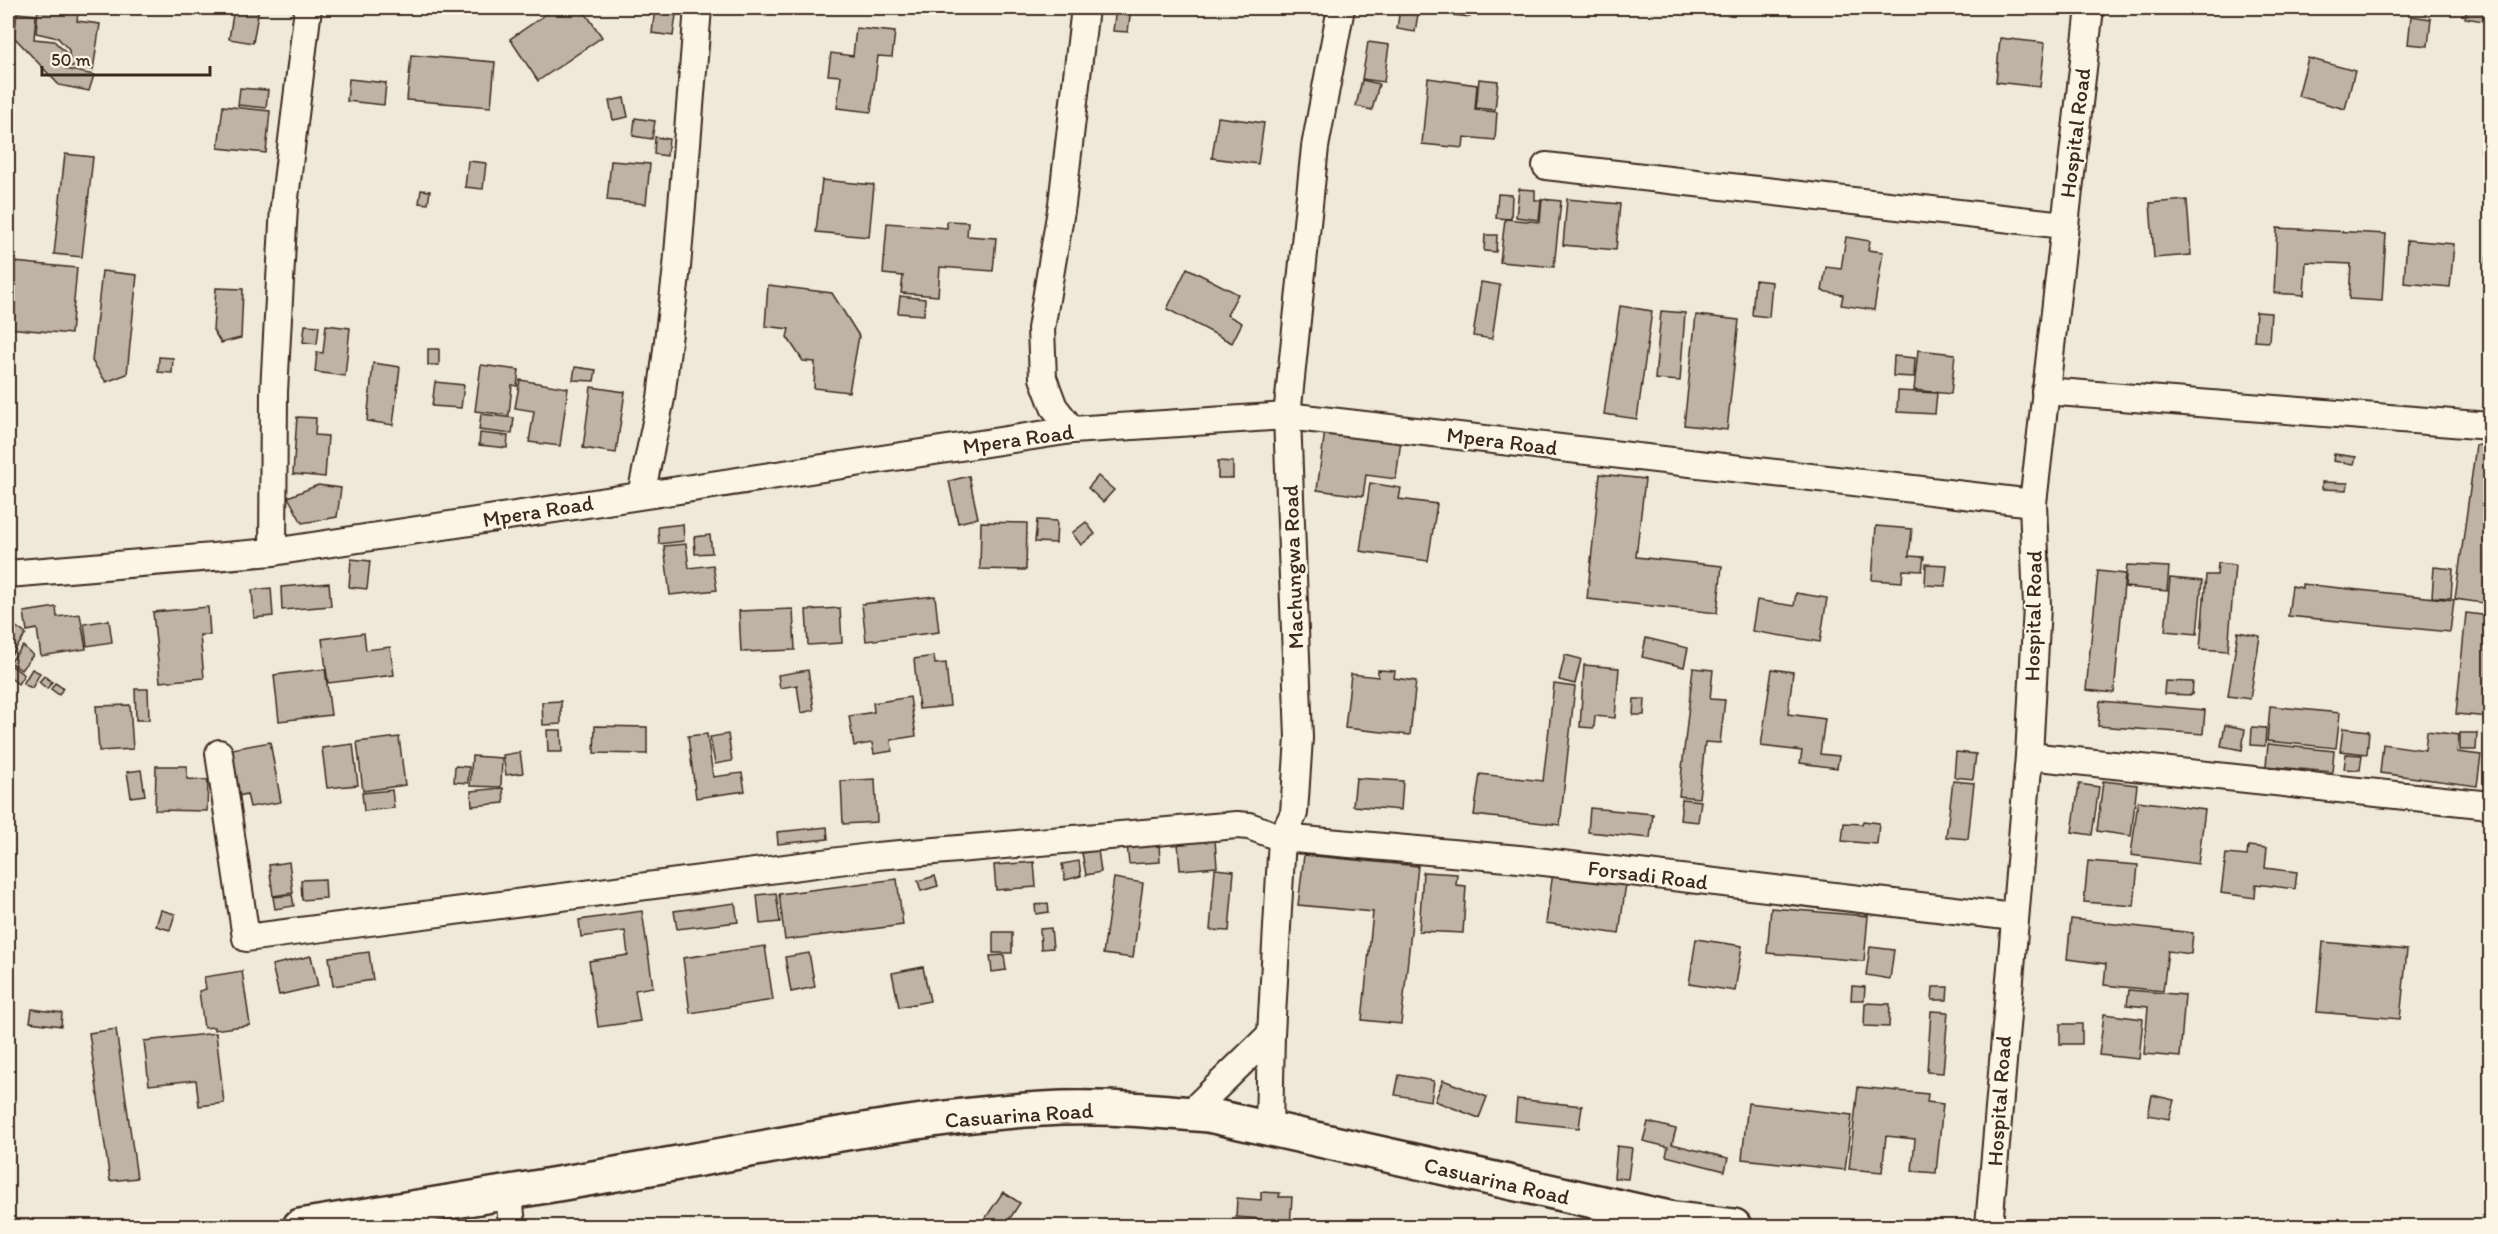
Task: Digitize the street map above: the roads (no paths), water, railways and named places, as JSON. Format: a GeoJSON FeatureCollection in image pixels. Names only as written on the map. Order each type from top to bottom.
{"type":"FeatureCollection","features":[{"type":"Feature","properties":{"kind":"street"},"geometry":{"type":"LineString","coordinates":[[273,552],[274,392],[284,206],[308,8]]}},
{"type":"Feature","properties":{"kind":"street"},"geometry":{"type":"LineString","coordinates":[[641,495],[661,398],[677,267],[698,8]]}},
{"type":"Feature","properties":{"kind":"street"},"geometry":{"type":"LineString","coordinates":[[1072,430],[1054,406],[1043,378],[1041,329],[1062,204],[1085,8]]}},
{"type":"Feature","properties":{"kind":"street","name":"Machungwa Road"},"geometry":{"type":"LineString","coordinates":[[1269,1128],[1270,1034],[1282,838],[1294,813],[1299,738],[1287,416],[1315,147],[1341,8]]}},
{"type":"Feature","properties":{"kind":"street","name":"Hospital Road"},"geometry":{"type":"LineString","coordinates":[[1989,1227],[2029,756],[2037,606],[2032,502],[2090,8]]}},
{"type":"Feature","properties":{"kind":"street"},"geometry":{"type":"LineString","coordinates":[[1546,166],[2064,225]]}},
{"type":"Feature","properties":{"kind":"street"},"geometry":{"type":"LineString","coordinates":[[2045,391],[2490,426]]}},
{"type":"Feature","properties":{"kind":"street","name":"Mpera Road"},"geometry":{"type":"LineString","coordinates":[[8,574],[273,552],[1072,430],[1287,416],[2032,502]]}},
{"type":"Feature","properties":{"kind":"street","name":"Forsadi Road"},"geometry":{"type":"LineString","coordinates":[[219,753],[246,938],[877,855],[1237,825],[1249,826],[1282,838],[1519,859],[2014,917]]}},
{"type":"Feature","properties":{"kind":"street"},"geometry":{"type":"LineString","coordinates":[[2029,756],[2490,805]]}},
{"type":"Feature","properties":{"kind":"street"},"geometry":{"type":"LineString","coordinates":[[1189,1114],[1270,1034]]}},
{"type":"Feature","properties":{"kind":"street","name":"Casuarina Road"},"geometry":{"type":"LineString","coordinates":[[300,1227],[817,1139],[965,1117],[1043,1109],[1134,1108],[1189,1114],[1269,1128],[1526,1188],[1674,1219],[1734,1227]]}},
{"type":"Feature","properties":{"kind":"street"},"geometry":{"type":"LineString","coordinates":[[509,1193],[512,1227]]}}]}
